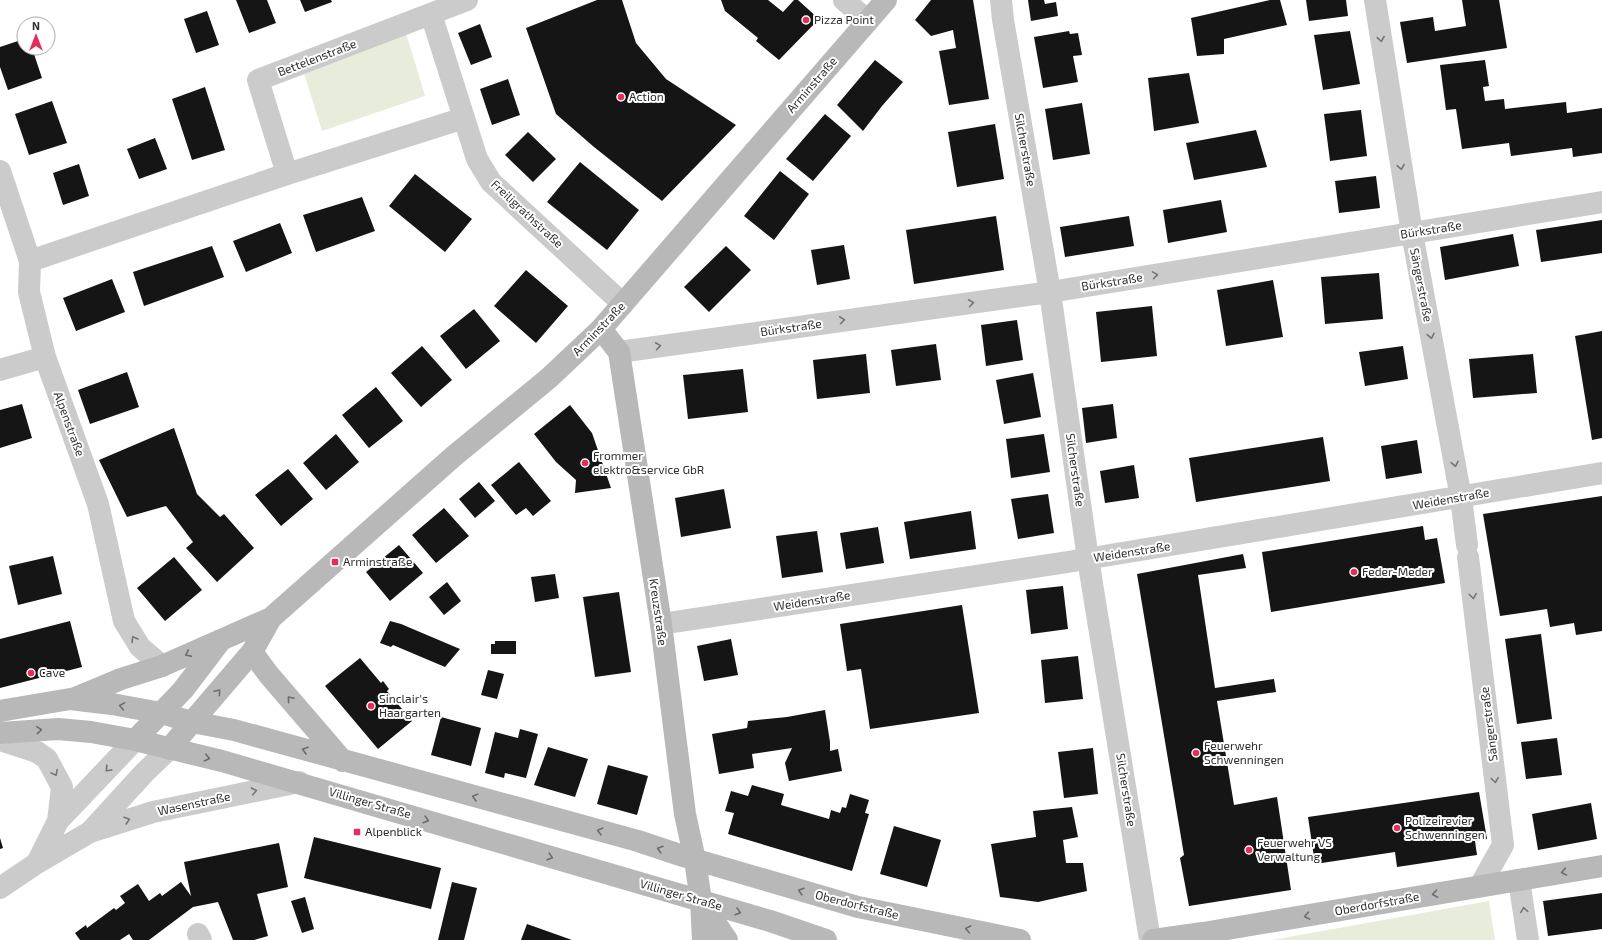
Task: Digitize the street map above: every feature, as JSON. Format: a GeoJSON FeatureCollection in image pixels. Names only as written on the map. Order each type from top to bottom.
{"type":"FeatureCollection","features":[{"type":"Feature","properties":{"kind":"main road","name":"Arminstraße"},"geometry":{"type":"LineString","coordinates":[[70,700],[121,679],[162,666],[271,618],[454,456],[549,378],[601,329],[886,0]]}},
{"type":"Feature","properties":{"kind":"main road"},"geometry":{"type":"LineString","coordinates":[[601,329],[620,352]]}},
{"type":"Feature","properties":{"kind":"main road","name":"Kreuzstraße"},"geometry":{"type":"LineString","coordinates":[[620,352],[660,624],[685,814],[696,860],[701,901],[703,940]]}},
{"type":"Feature","properties":{"kind":"main road","name":"Arminstraße"},"geometry":{"type":"LineString","coordinates":[[169,749],[252,652],[271,618]]}},
{"type":"Feature","properties":{"kind":"main road","name":"Arminstraße"},"geometry":{"type":"LineString","coordinates":[[135,740],[183,690],[223,638]]}},
{"type":"Feature","properties":{"kind":"main road"},"geometry":{"type":"LineString","coordinates":[[252,652],[342,761]]}},
{"type":"Feature","properties":{"kind":"main road"},"geometry":{"type":"LineString","coordinates":[[0,711],[70,700],[112,704],[161,713],[192,722],[234,730],[342,761],[638,841],[696,860]]}},
{"type":"Feature","properties":{"kind":"main road","name":"Villinger Straße"},"geometry":{"type":"LineString","coordinates":[[0,733],[58,728],[90,732],[135,740],[222,761],[299,782],[770,921],[826,940]]}},
{"type":"Feature","properties":{"kind":"main road","name":"Oberdorfstraße"},"geometry":{"type":"LineString","coordinates":[[696,860],[858,907],[1020,940]]}},
{"type":"Feature","properties":{"kind":"main road","name":"Oberdorfstraße"},"geometry":{"type":"LineString","coordinates":[[1151,940],[1202,937],[1480,886],[1602,866]]}},
{"type":"Feature","properties":{"kind":"main road","name":"Kreuzstraße"},"geometry":{"type":"LineString","coordinates":[[701,901],[727,940]]}},
{"type":"Feature","properties":{"kind":"street","name":"Bettelenstraße"},"geometry":{"type":"LineString","coordinates":[[287,174],[258,80],[467,0]]}},
{"type":"Feature","properties":{"kind":"street"},"geometry":{"type":"LineString","coordinates":[[844,0],[868,22]]}},
{"type":"Feature","properties":{"kind":"street","name":"Silcherstraße"},"geometry":{"type":"LineString","coordinates":[[1000,0],[1002,20],[1050,292],[1088,559],[1151,940]]}},
{"type":"Feature","properties":{"kind":"street","name":"Sängerstraße"},"geometry":{"type":"LineString","coordinates":[[1375,0],[1412,233],[1461,498],[1503,845],[1480,886]]}},
{"type":"Feature","properties":{"kind":"street","name":"Freiligrathstraße"},"geometry":{"type":"LineString","coordinates":[[431,14],[477,159],[491,182],[623,304]]}},
{"type":"Feature","properties":{"kind":"street"},"geometry":{"type":"LineString","coordinates":[[30,261],[287,174],[464,118]]}},
{"type":"Feature","properties":{"kind":"street","name":"Alpenstraße"},"geometry":{"type":"LineString","coordinates":[[0,171],[30,261],[29,292],[45,357],[98,504],[124,621],[140,647],[162,666]]}},
{"type":"Feature","properties":{"kind":"street","name":"Bürkstraße"},"geometry":{"type":"LineString","coordinates":[[620,352],[1050,292],[1602,202]]}},
{"type":"Feature","properties":{"kind":"street"},"geometry":{"type":"LineString","coordinates":[[0,370],[45,357]]}},
{"type":"Feature","properties":{"kind":"street","name":"Weidenstraße"},"geometry":{"type":"LineString","coordinates":[[660,624],[1088,559],[1461,498],[1602,473]]}},
{"type":"Feature","properties":{"kind":"street","name":"Wasenstraße"},"geometry":{"type":"LineString","coordinates":[[0,740],[37,752],[47,759],[62,787],[58,821]]}},
{"type":"Feature","properties":{"kind":"street","name":"Wasenstraße"},"geometry":{"type":"LineString","coordinates":[[37,863],[58,821],[135,740]]}},
{"type":"Feature","properties":{"kind":"street","name":"Wasenstraße"},"geometry":{"type":"LineString","coordinates":[[90,832],[145,772],[169,749]]}},
{"type":"Feature","properties":{"kind":"street","name":"Wasenstraße"},"geometry":{"type":"LineString","coordinates":[[0,888],[37,863],[90,832],[152,812],[299,782]]}},
{"type":"Feature","properties":{"kind":"street"},"geometry":{"type":"LineString","coordinates":[[1519,880],[1528,940]]}},
{"type":"Feature","properties":{"kind":"green space"},"geometry":{"type":"Polygon","coordinates":[[[406,33],[425,96],[322,131],[303,70],[406,33]]]}},
{"type":"Feature","properties":{"kind":"green space"},"geometry":{"type":"Polygon","coordinates":[[[1489,901],[1495,940],[1272,940],[1489,901]]]}},
{"type":"Feature","properties":{"kind":"building"},"geometry":{"type":"Polygon","coordinates":[[[236,0],[267,0],[276,23],[249,33],[236,0]]]}},
{"type":"Feature","properties":{"kind":"building"},"geometry":{"type":"Polygon","coordinates":[[[300,0],[331,0],[332,2],[305,12],[300,0]]]}},
{"type":"Feature","properties":{"kind":"building","name":"Action"},"geometry":{"type":"Polygon","coordinates":[[[597,0],[622,0],[636,43],[666,79],[736,125],[662,201],[594,147],[556,114],[526,28],[597,0]]]}},
{"type":"Feature","properties":{"kind":"building"},"geometry":{"type":"Polygon","coordinates":[[[721,0],[768,0],[783,12],[794,0],[798,0],[819,19],[779,60],[756,41],[758,38],[725,11],[721,0]]]}},
{"type":"Feature","properties":{"kind":"building"},"geometry":{"type":"Polygon","coordinates":[[[931,0],[973,0],[989,99],[949,105],[939,51],[956,48],[953,30],[931,36],[915,20],[931,0]]]}},
{"type":"Feature","properties":{"kind":"building"},"geometry":{"type":"Polygon","coordinates":[[[1028,0],[1044,0],[1045,4],[1056,2],[1058,16],[1031,21],[1028,0]]]}},
{"type":"Feature","properties":{"kind":"building"},"geometry":{"type":"Polygon","coordinates":[[[1270,0],[1280,0],[1287,25],[1224,39],[1224,54],[1197,56],[1191,18],[1270,0]]]}},
{"type":"Feature","properties":{"kind":"building"},"geometry":{"type":"Polygon","coordinates":[[[1306,0],[1346,0],[1348,16],[1309,21],[1306,0]]]}},
{"type":"Feature","properties":{"kind":"building"},"geometry":{"type":"Polygon","coordinates":[[[1462,0],[1499,0],[1507,48],[1407,63],[1400,22],[1433,17],[1435,31],[1466,26],[1462,0]]]}},
{"type":"Feature","properties":{"kind":"building"},"geometry":{"type":"Polygon","coordinates":[[[207,11],[219,45],[196,53],[184,19],[207,11]]]}},
{"type":"Feature","properties":{"kind":"building"},"geometry":{"type":"Polygon","coordinates":[[[480,24],[492,57],[471,65],[458,33],[480,24]]]}},
{"type":"Feature","properties":{"kind":"building"},"geometry":{"type":"Polygon","coordinates":[[[1069,31],[1070,34],[1078,33],[1082,55],[1073,56],[1078,82],[1043,88],[1034,37],[1069,31]]]}},
{"type":"Feature","properties":{"kind":"building"},"geometry":{"type":"Polygon","coordinates":[[[1350,31],[1360,84],[1323,90],[1314,35],[1350,31]]]}},
{"type":"Feature","properties":{"kind":"building"},"geometry":{"type":"Polygon","coordinates":[[[16,42],[16,56],[35,56],[42,78],[8,90],[0,67],[0,47],[16,42]]]}},
{"type":"Feature","properties":{"kind":"building"},"geometry":{"type":"Polygon","coordinates":[[[875,60],[903,82],[863,131],[837,105],[875,60]]]}},
{"type":"Feature","properties":{"kind":"building"},"geometry":{"type":"Polygon","coordinates":[[[1485,60],[1489,86],[1483,87],[1485,101],[1504,99],[1505,109],[1566,102],[1567,113],[1602,108],[1602,153],[1573,157],[1572,148],[1511,156],[1509,143],[1462,149],[1456,109],[1446,110],[1440,65],[1485,60]]]}},
{"type":"Feature","properties":{"kind":"building"},"geometry":{"type":"Polygon","coordinates":[[[1189,73],[1199,123],[1154,131],[1148,78],[1189,73]]]}},
{"type":"Feature","properties":{"kind":"building"},"geometry":{"type":"Polygon","coordinates":[[[508,79],[520,115],[492,125],[480,89],[508,79]]]}},
{"type":"Feature","properties":{"kind":"building"},"geometry":{"type":"Polygon","coordinates":[[[205,87],[225,150],[192,160],[172,99],[205,87]]]}},
{"type":"Feature","properties":{"kind":"building"},"geometry":{"type":"Polygon","coordinates":[[[52,101],[67,143],[29,155],[15,114],[52,101]]]}},
{"type":"Feature","properties":{"kind":"building"},"geometry":{"type":"Polygon","coordinates":[[[1082,103],[1090,154],[1053,160],[1045,109],[1082,103]]]}},
{"type":"Feature","properties":{"kind":"building"},"geometry":{"type":"Polygon","coordinates":[[[1361,110],[1367,156],[1330,161],[1324,114],[1361,110]]]}},
{"type":"Feature","properties":{"kind":"building"},"geometry":{"type":"Polygon","coordinates":[[[825,114],[851,136],[813,181],[786,159],[825,114]]]}},
{"type":"Feature","properties":{"kind":"building"},"geometry":{"type":"Polygon","coordinates":[[[995,124],[1004,179],[957,187],[948,132],[995,124]]]}},
{"type":"Feature","properties":{"kind":"building"},"geometry":{"type":"Polygon","coordinates":[[[1256,130],[1267,167],[1194,180],[1186,143],[1256,130]]]}},
{"type":"Feature","properties":{"kind":"building"},"geometry":{"type":"Polygon","coordinates":[[[528,132],[556,159],[533,182],[505,155],[528,132]]]}},
{"type":"Feature","properties":{"kind":"building"},"geometry":{"type":"Polygon","coordinates":[[[155,138],[167,169],[139,179],[127,149],[155,138]]]}},
{"type":"Feature","properties":{"kind":"building"},"geometry":{"type":"Polygon","coordinates":[[[580,162],[639,210],[607,250],[547,202],[580,162]]]}},
{"type":"Feature","properties":{"kind":"building"},"geometry":{"type":"Polygon","coordinates":[[[79,164],[89,196],[63,205],[53,173],[79,164]]]}},
{"type":"Feature","properties":{"kind":"building"},"geometry":{"type":"Polygon","coordinates":[[[780,171],[809,194],[774,240],[744,216],[780,171]]]}},
{"type":"Feature","properties":{"kind":"building"},"geometry":{"type":"Polygon","coordinates":[[[415,174],[472,219],[445,252],[389,206],[415,174]]]}},
{"type":"Feature","properties":{"kind":"building"},"geometry":{"type":"Polygon","coordinates":[[[1376,176],[1380,208],[1339,213],[1335,181],[1376,176]]]}},
{"type":"Feature","properties":{"kind":"building"},"geometry":{"type":"Polygon","coordinates":[[[362,197],[375,231],[316,252],[303,215],[362,197]]]}},
{"type":"Feature","properties":{"kind":"building"},"geometry":{"type":"Polygon","coordinates":[[[1221,200],[1227,232],[1168,243],[1163,210],[1221,200]]]}},
{"type":"Feature","properties":{"kind":"building"},"geometry":{"type":"Polygon","coordinates":[[[996,216],[1004,270],[914,284],[906,230],[996,216]]]}},
{"type":"Feature","properties":{"kind":"building"},"geometry":{"type":"Polygon","coordinates":[[[1129,216],[1134,246],[1065,257],[1060,227],[1129,216]]]}},
{"type":"Feature","properties":{"kind":"building"},"geometry":{"type":"Polygon","coordinates":[[[1602,220],[1602,253],[1541,262],[1536,230],[1602,220]]]}},
{"type":"Feature","properties":{"kind":"building"},"geometry":{"type":"Polygon","coordinates":[[[280,223],[292,253],[246,272],[233,241],[280,223]]]}},
{"type":"Feature","properties":{"kind":"building"},"geometry":{"type":"Polygon","coordinates":[[[1513,234],[1519,266],[1445,280],[1440,247],[1513,234]]]}},
{"type":"Feature","properties":{"kind":"building"},"geometry":{"type":"Polygon","coordinates":[[[844,245],[850,279],[817,285],[811,250],[844,245]]]}},
{"type":"Feature","properties":{"kind":"building"},"geometry":{"type":"Polygon","coordinates":[[[212,246],[224,277],[144,306],[133,272],[212,246]]]}},
{"type":"Feature","properties":{"kind":"building"},"geometry":{"type":"Polygon","coordinates":[[[726,246],[751,270],[709,312],[684,287],[726,246]]]}},
{"type":"Feature","properties":{"kind":"building"},"geometry":{"type":"Polygon","coordinates":[[[526,270],[568,306],[536,343],[494,306],[526,270]]]}},
{"type":"Feature","properties":{"kind":"building"},"geometry":{"type":"Polygon","coordinates":[[[1379,273],[1383,319],[1325,324],[1321,277],[1379,273]]]}},
{"type":"Feature","properties":{"kind":"building"},"geometry":{"type":"Polygon","coordinates":[[[112,279],[125,312],[76,331],[63,298],[112,279]]]}},
{"type":"Feature","properties":{"kind":"building"},"geometry":{"type":"Polygon","coordinates":[[[1273,280],[1283,337],[1226,346],[1217,290],[1273,280]]]}},
{"type":"Feature","properties":{"kind":"building"},"geometry":{"type":"Polygon","coordinates":[[[1152,306],[1157,356],[1101,362],[1096,312],[1152,306]]]}},
{"type":"Feature","properties":{"kind":"building"},"geometry":{"type":"Polygon","coordinates":[[[474,309],[500,341],[466,369],[440,336],[474,309]]]}},
{"type":"Feature","properties":{"kind":"building"},"geometry":{"type":"Polygon","coordinates":[[[1017,320],[1023,360],[986,366],[981,325],[1017,320]]]}},
{"type":"Feature","properties":{"kind":"building"},"geometry":{"type":"Polygon","coordinates":[[[1602,331],[1602,438],[1592,440],[1575,336],[1602,331]]]}},
{"type":"Feature","properties":{"kind":"building"},"geometry":{"type":"Polygon","coordinates":[[[936,344],[941,380],[896,386],[891,350],[936,344]]]}},
{"type":"Feature","properties":{"kind":"building"},"geometry":{"type":"Polygon","coordinates":[[[422,346],[452,380],[421,407],[391,373],[422,346]]]}},
{"type":"Feature","properties":{"kind":"building"},"geometry":{"type":"Polygon","coordinates":[[[1403,346],[1408,379],[1365,386],[1359,352],[1403,346]]]}},
{"type":"Feature","properties":{"kind":"building"},"geometry":{"type":"Polygon","coordinates":[[[866,354],[870,393],[817,399],[813,360],[866,354]]]}},
{"type":"Feature","properties":{"kind":"building"},"geometry":{"type":"Polygon","coordinates":[[[1533,354],[1537,393],[1473,398],[1469,359],[1533,354]]]}},
{"type":"Feature","properties":{"kind":"building"},"geometry":{"type":"Polygon","coordinates":[[[743,369],[748,412],[688,419],[683,375],[743,369]]]}},
{"type":"Feature","properties":{"kind":"building"},"geometry":{"type":"Polygon","coordinates":[[[127,372],[139,407],[90,424],[78,390],[127,372]]]}},
{"type":"Feature","properties":{"kind":"building"},"geometry":{"type":"Polygon","coordinates":[[[1033,373],[1041,417],[1004,424],[996,380],[1033,373]]]}},
{"type":"Feature","properties":{"kind":"building"},"geometry":{"type":"Polygon","coordinates":[[[376,387],[403,421],[369,448],[342,415],[376,387]]]}},
{"type":"Feature","properties":{"kind":"building"},"geometry":{"type":"Polygon","coordinates":[[[22,404],[32,438],[0,448],[0,410],[22,404]]]}},
{"type":"Feature","properties":{"kind":"building"},"geometry":{"type":"Polygon","coordinates":[[[1113,404],[1117,438],[1086,443],[1082,408],[1113,404]]]}},
{"type":"Feature","properties":{"kind":"building"},"geometry":{"type":"Polygon","coordinates":[[[570,405],[592,433],[611,488],[575,493],[576,480],[556,462],[534,434],[570,405]]]}},
{"type":"Feature","properties":{"kind":"building"},"geometry":{"type":"Polygon","coordinates":[[[174,428],[197,494],[220,517],[224,514],[254,548],[217,582],[186,548],[193,542],[166,506],[127,517],[99,460],[174,428]]]}},
{"type":"Feature","properties":{"kind":"building"},"geometry":{"type":"Polygon","coordinates":[[[336,434],[359,462],[326,490],[303,463],[336,434]]]}},
{"type":"Feature","properties":{"kind":"building"},"geometry":{"type":"Polygon","coordinates":[[[1044,434],[1050,472],[1011,478],[1006,439],[1044,434]]]}},
{"type":"Feature","properties":{"kind":"building"},"geometry":{"type":"Polygon","coordinates":[[[1323,437],[1330,481],[1196,502],[1189,458],[1323,437]]]}},
{"type":"Feature","properties":{"kind":"building"},"geometry":{"type":"Polygon","coordinates":[[[1417,440],[1422,473],[1386,479],[1381,446],[1417,440]]]}},
{"type":"Feature","properties":{"kind":"building"},"geometry":{"type":"Polygon","coordinates":[[[519,462],[551,501],[533,516],[526,508],[516,515],[491,485],[519,462]]]}},
{"type":"Feature","properties":{"kind":"building"},"geometry":{"type":"Polygon","coordinates":[[[1134,465],[1139,498],[1105,503],[1100,471],[1134,465]]]}},
{"type":"Feature","properties":{"kind":"building"},"geometry":{"type":"Polygon","coordinates":[[[288,469],[313,499],[281,526],[255,495],[288,469]]]}},
{"type":"Feature","properties":{"kind":"building"},"geometry":{"type":"Polygon","coordinates":[[[479,482],[495,501],[475,518],[459,499],[479,482]]]}},
{"type":"Feature","properties":{"kind":"building"},"geometry":{"type":"Polygon","coordinates":[[[724,489],[731,528],[681,537],[675,498],[724,489]]]}},
{"type":"Feature","properties":{"kind":"building"},"geometry":{"type":"Polygon","coordinates":[[[1048,494],[1054,533],[1018,539],[1011,499],[1048,494]]]}},
{"type":"Feature","properties":{"kind":"building"},"geometry":{"type":"Polygon","coordinates":[[[1602,496],[1602,631],[1576,635],[1574,623],[1550,627],[1547,609],[1500,616],[1483,514],[1602,496]]]}},
{"type":"Feature","properties":{"kind":"building"},"geometry":{"type":"Polygon","coordinates":[[[444,508],[469,536],[436,563],[412,535],[444,508]]]}},
{"type":"Feature","properties":{"kind":"building"},"geometry":{"type":"Polygon","coordinates":[[[971,511],[976,549],[910,559],[904,522],[971,511]]]}},
{"type":"Feature","properties":{"kind":"building","name":"Feder-Meder"},"geometry":{"type":"Polygon","coordinates":[[[1423,526],[1425,540],[1437,538],[1445,583],[1271,612],[1262,552],[1423,526]]]}},
{"type":"Feature","properties":{"kind":"building"},"geometry":{"type":"Polygon","coordinates":[[[878,527],[884,563],[846,569],[840,533],[878,527]]]}},
{"type":"Feature","properties":{"kind":"building"},"geometry":{"type":"Polygon","coordinates":[[[817,531],[823,572],[782,578],[776,536],[817,531]]]}},
{"type":"Feature","properties":{"kind":"building"},"geometry":{"type":"Polygon","coordinates":[[[399,545],[423,573],[390,601],[366,572],[399,545]]]}},
{"type":"Feature","properties":{"kind":"building","name":"Feuerwehr Schwenningen"},"geometry":{"type":"Polygon","coordinates":[[[1243,554],[1246,568],[1198,575],[1215,688],[1274,679],[1276,692],[1217,701],[1234,805],[1277,797],[1291,890],[1189,906],[1180,858],[1184,855],[1137,574],[1243,554]]]}},
{"type":"Feature","properties":{"kind":"building"},"geometry":{"type":"Polygon","coordinates":[[[53,556],[62,594],[18,605],[9,566],[53,556]]]}},
{"type":"Feature","properties":{"kind":"building"},"geometry":{"type":"Polygon","coordinates":[[[174,557],[202,590],[165,621],[137,588],[174,557]]]}},
{"type":"Feature","properties":{"kind":"building"},"geometry":{"type":"Polygon","coordinates":[[[555,574],[559,598],[535,602],[531,577],[555,574]]]}},
{"type":"Feature","properties":{"kind":"building"},"geometry":{"type":"Polygon","coordinates":[[[447,582],[461,601],[444,615],[429,597],[447,582]]]}},
{"type":"Feature","properties":{"kind":"building"},"geometry":{"type":"Polygon","coordinates":[[[1063,586],[1068,629],[1031,634],[1026,590],[1063,586]]]}},
{"type":"Feature","properties":{"kind":"building"},"geometry":{"type":"Polygon","coordinates":[[[619,592],[631,672],[595,677],[583,597],[619,592]]]}},
{"type":"Feature","properties":{"kind":"building"},"geometry":{"type":"Polygon","coordinates":[[[962,605],[979,713],[870,729],[861,669],[847,671],[840,624],[962,605]]]}},
{"type":"Feature","properties":{"kind":"building"},"geometry":{"type":"Polygon","coordinates":[[[70,621],[82,667],[0,688],[0,639],[70,621]]]}},
{"type":"Feature","properties":{"kind":"building"},"geometry":{"type":"Polygon","coordinates":[[[390,621],[401,624],[460,649],[445,667],[393,645],[391,647],[380,643],[390,621]]]}},
{"type":"Feature","properties":{"kind":"building"},"geometry":{"type":"Polygon","coordinates":[[[1541,634],[1552,719],[1517,724],[1505,639],[1541,634]]]}},
{"type":"Feature","properties":{"kind":"building"},"geometry":{"type":"Polygon","coordinates":[[[731,639],[738,675],[704,681],[697,646],[731,639]]]}},
{"type":"Feature","properties":{"kind":"building"},"geometry":{"type":"Polygon","coordinates":[[[495,641],[516,641],[516,654],[491,654],[491,644],[495,644],[495,641]]]}},
{"type":"Feature","properties":{"kind":"building"},"geometry":{"type":"Polygon","coordinates":[[[1078,656],[1083,699],[1045,703],[1041,660],[1078,656]]]}},
{"type":"Feature","properties":{"kind":"building","name":"Sinclair's Haargarten"},"geometry":{"type":"Polygon","coordinates":[[[360,658],[381,683],[383,681],[389,689],[387,691],[412,721],[378,749],[325,686],[360,658]]]}},
{"type":"Feature","properties":{"kind":"building"},"geometry":{"type":"Polygon","coordinates":[[[488,670],[504,674],[497,699],[481,695],[488,670]]]}},
{"type":"Feature","properties":{"kind":"building"},"geometry":{"type":"Polygon","coordinates":[[[825,710],[830,751],[838,749],[842,771],[789,781],[785,763],[792,748],[752,754],[754,768],[719,774],[712,734],[747,728],[748,721],[787,717],[825,710]]]}},
{"type":"Feature","properties":{"kind":"building"},"geometry":{"type":"Polygon","coordinates":[[[441,717],[481,728],[471,766],[431,755],[441,717]]]}},
{"type":"Feature","properties":{"kind":"building"},"geometry":{"type":"Polygon","coordinates":[[[520,729],[538,734],[526,778],[505,773],[504,778],[485,773],[495,732],[518,738],[520,729]]]}},
{"type":"Feature","properties":{"kind":"building"},"geometry":{"type":"Polygon","coordinates":[[[1557,738],[1562,775],[1526,779],[1521,742],[1557,738]]]}},
{"type":"Feature","properties":{"kind":"building"},"geometry":{"type":"Polygon","coordinates":[[[548,747],[588,759],[575,797],[534,785],[548,747]]]}},
{"type":"Feature","properties":{"kind":"building"},"geometry":{"type":"Polygon","coordinates":[[[1093,748],[1098,794],[1064,798],[1058,752],[1093,748]]]}},
{"type":"Feature","properties":{"kind":"building"},"geometry":{"type":"Polygon","coordinates":[[[608,765],[648,776],[637,815],[597,804],[608,765]]]}},
{"type":"Feature","properties":{"kind":"building"},"geometry":{"type":"Polygon","coordinates":[[[752,785],[784,794],[781,805],[829,819],[831,810],[840,813],[842,807],[846,808],[850,794],[869,800],[865,813],[869,814],[852,871],[728,834],[734,813],[725,811],[731,791],[748,796],[752,785]]]}},
{"type":"Feature","properties":{"kind":"building","name":"Polizeirevier Schwenningen"},"geometry":{"type":"Polygon","coordinates":[[[1479,792],[1487,839],[1475,841],[1477,855],[1397,867],[1395,852],[1315,864],[1308,817],[1479,792]]]}},
{"type":"Feature","properties":{"kind":"building"},"geometry":{"type":"Polygon","coordinates":[[[1591,803],[1597,839],[1538,850],[1532,814],[1591,803]]]}},
{"type":"Feature","properties":{"kind":"building"},"geometry":{"type":"Polygon","coordinates":[[[1072,807],[1078,837],[1063,840],[1066,863],[1083,863],[1087,891],[1038,902],[1000,897],[991,844],[1036,837],[1033,811],[1072,807]]]}},
{"type":"Feature","properties":{"kind":"building"},"geometry":{"type":"Polygon","coordinates":[[[894,826],[941,840],[927,887],[880,874],[894,826]]]}},
{"type":"Feature","properties":{"kind":"building"},"geometry":{"type":"Polygon","coordinates":[[[314,837],[441,868],[431,909],[304,878],[314,837]]]}},
{"type":"Feature","properties":{"kind":"building"},"geometry":{"type":"Polygon","coordinates":[[[0,838],[3,848],[0,849],[0,838]]]}},
{"type":"Feature","properties":{"kind":"building"},"geometry":{"type":"Polygon","coordinates":[[[279,843],[288,887],[257,894],[268,936],[254,940],[233,940],[218,902],[193,907],[149,940],[133,940],[129,934],[120,940],[80,940],[75,933],[86,925],[87,928],[114,908],[116,910],[125,903],[120,896],[138,884],[149,901],[160,893],[162,896],[181,882],[191,896],[184,862],[279,843]]]}},
{"type":"Feature","properties":{"kind":"building"},"geometry":{"type":"Polygon","coordinates":[[[452,882],[477,888],[464,940],[438,940],[452,882]]]}},
{"type":"Feature","properties":{"kind":"building"},"geometry":{"type":"Polygon","coordinates":[[[1602,893],[1602,929],[1548,936],[1543,901],[1602,893]]]}},
{"type":"Feature","properties":{"kind":"building"},"geometry":{"type":"Polygon","coordinates":[[[305,897],[314,929],[302,933],[291,901],[305,897]]]}},
{"type":"Feature","properties":{"kind":"building"},"geometry":{"type":"Polygon","coordinates":[[[527,924],[572,940],[521,940],[527,924]]]}},
{"type":"Feature","properties":{"kind":"place","name":"Pizza Point"},"geometry":{"type":"Point","coordinates":[806,20]}},
{"type":"Feature","properties":{"kind":"place","name":"Action"},"geometry":{"type":"Point","coordinates":[621,97]}},
{"type":"Feature","properties":{"kind":"place","name":"Frommer elektro&service GbR"},"geometry":{"type":"Point","coordinates":[585,463]}},
{"type":"Feature","properties":{"kind":"place","name":"Arminstraße"},"geometry":{"type":"Point","coordinates":[335,562]}},
{"type":"Feature","properties":{"kind":"place","name":"Feder-Meder"},"geometry":{"type":"Point","coordinates":[1354,572]}},
{"type":"Feature","properties":{"kind":"place","name":"Cave"},"geometry":{"type":"Point","coordinates":[31,673]}},
{"type":"Feature","properties":{"kind":"place","name":"Sinclair's Haargarten"},"geometry":{"type":"Point","coordinates":[371,706]}},
{"type":"Feature","properties":{"kind":"place","name":"Feuerwehr Schwenningen"},"geometry":{"type":"Point","coordinates":[1196,753]}},
{"type":"Feature","properties":{"kind":"place","name":"Polizeirevier Schwenningen"},"geometry":{"type":"Point","coordinates":[1397,828]}},
{"type":"Feature","properties":{"kind":"place","name":"Alpenblick"},"geometry":{"type":"Point","coordinates":[357,832]}},
{"type":"Feature","properties":{"kind":"place","name":"Feuerwehr VS Verwaltung"},"geometry":{"type":"Point","coordinates":[1249,850]}}]}
